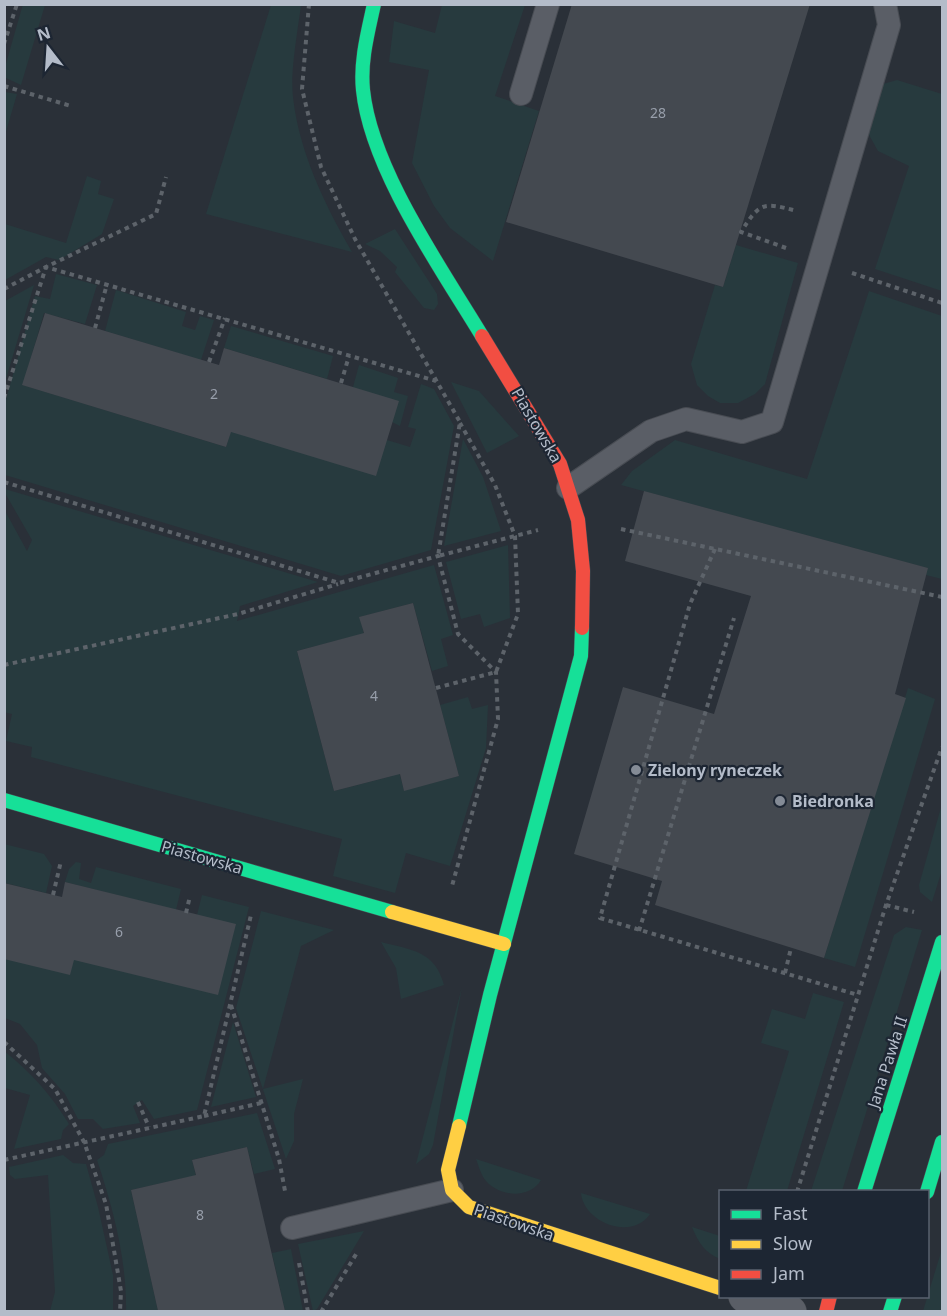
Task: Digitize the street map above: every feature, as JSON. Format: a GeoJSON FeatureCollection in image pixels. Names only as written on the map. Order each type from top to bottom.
{"type":"FeatureCollection","features":[{"type":"Feature","properties":{"kind":"street","name":"Piastowska"},"geometry":{"type":"LineString","coordinates":[[374,4],[364,52],[363,89],[369,123],[390,176],[420,234],[512,381],[560,464],[578,520],[583,571],[581,656],[504,944],[448,1170],[452,1190],[469,1207],[719,1288]]}},
{"type":"Feature","properties":{"kind":"street","name":"Piastowska"},"geometry":{"type":"LineString","coordinates":[[4,800],[504,944]]}},
{"type":"Feature","properties":{"kind":"street","name":"Jana Pawła II"},"geometry":{"type":"LineString","coordinates":[[864,1190],[942,942]]}},
{"type":"Feature","properties":{"kind":"street"},"geometry":{"type":"LineString","coordinates":[[927,1190],[942,1142]]}},
{"type":"Feature","properties":{"kind":"street"},"geometry":{"type":"LineString","coordinates":[[751,1298],[790,1311]]}},
{"type":"Feature","properties":{"kind":"lane"},"geometry":{"type":"LineString","coordinates":[[521,94],[548,4]]}},
{"type":"Feature","properties":{"kind":"lane"},"geometry":{"type":"LineString","coordinates":[[568,488],[651,431],[686,418],[742,432],[772,422],[889,26],[885,4]]}},
{"type":"Feature","properties":{"kind":"lane"},"geometry":{"type":"LineString","coordinates":[[292,1228],[452,1190]]}},
{"type":"Feature","properties":{"kind":"path"},"geometry":{"type":"LineString","coordinates":[[4,44],[17,4]]}},
{"type":"Feature","properties":{"kind":"path"},"geometry":{"type":"LineString","coordinates":[[309,4],[302,89],[321,167],[356,239],[495,484],[515,536],[518,614],[496,672],[498,719],[452,886]]}},
{"type":"Feature","properties":{"kind":"path"},"geometry":{"type":"LineString","coordinates":[[4,86],[71,106]]}},
{"type":"Feature","properties":{"kind":"path"},"geometry":{"type":"LineString","coordinates":[[4,289],[156,214],[166,177]]}},
{"type":"Feature","properties":{"kind":"path"},"geometry":{"type":"LineString","coordinates":[[770,242],[741,232],[758,208],[772,205],[832,221]]}},
{"type":"Feature","properties":{"kind":"path"},"geometry":{"type":"LineString","coordinates":[[45,267],[436,381]]}},
{"type":"Feature","properties":{"kind":"path"},"geometry":{"type":"LineString","coordinates":[[4,398],[45,267]]}},
{"type":"Feature","properties":{"kind":"path"},"geometry":{"type":"LineString","coordinates":[[94,328],[107,284]]}},
{"type":"Feature","properties":{"kind":"path"},"geometry":{"type":"LineString","coordinates":[[209,362],[225,318]]}},
{"type":"Feature","properties":{"kind":"path"},"geometry":{"type":"LineString","coordinates":[[341,383],[349,356]]}},
{"type":"Feature","properties":{"kind":"path"},"geometry":{"type":"LineString","coordinates":[[460,422],[438,556],[458,634],[496,672]]}},
{"type":"Feature","properties":{"kind":"path"},"geometry":{"type":"LineString","coordinates":[[4,482],[339,583]]}},
{"type":"Feature","properties":{"kind":"path"},"geometry":{"type":"LineString","coordinates":[[4,665],[238,614],[339,583],[578,520],[942,597]]}},
{"type":"Feature","properties":{"kind":"path"},"geometry":{"type":"LineString","coordinates":[[715,549],[690,604],[600,918],[858,995]]}},
{"type":"Feature","properties":{"kind":"path"},"geometry":{"type":"LineString","coordinates":[[639,931],[734,618]]}},
{"type":"Feature","properties":{"kind":"path"},"geometry":{"type":"LineString","coordinates":[[436,688],[496,672]]}},
{"type":"Feature","properties":{"kind":"path"},"geometry":{"type":"LineString","coordinates":[[797,1190],[886,905],[942,747]]}},
{"type":"Feature","properties":{"kind":"path"},"geometry":{"type":"LineString","coordinates":[[53,895],[63,852]]}},
{"type":"Feature","properties":{"kind":"path"},"geometry":{"type":"LineString","coordinates":[[886,905],[920,914]]}},
{"type":"Feature","properties":{"kind":"path"},"geometry":{"type":"LineString","coordinates":[[204,1116],[251,914]]}},
{"type":"Feature","properties":{"kind":"path"},"geometry":{"type":"LineString","coordinates":[[785,973],[791,948]]}},
{"type":"Feature","properties":{"kind":"path"},"geometry":{"type":"LineString","coordinates":[[230,1005],[279,1159],[308,1311]]}},
{"type":"Feature","properties":{"kind":"path"},"geometry":{"type":"LineString","coordinates":[[4,1042],[55,1089],[84,1142],[106,1204],[121,1291],[120,1311]]}},
{"type":"Feature","properties":{"kind":"path"},"geometry":{"type":"LineString","coordinates":[[138,1102],[149,1127]]}},
{"type":"Feature","properties":{"kind":"path"},"geometry":{"type":"LineString","coordinates":[[4,1160],[261,1103]]}},
{"type":"Feature","properties":{"kind":"path"},"geometry":{"type":"LineString","coordinates":[[321,1311],[387,1206]]}},
{"type":"Feature","properties":{"kind":"green space"},"geometry":{"type":"Polygon","coordinates":[[[23,4],[45,5],[21,85],[6,78],[5,67],[23,4]]]}},
{"type":"Feature","properties":{"kind":"green space"},"geometry":{"type":"Polygon","coordinates":[[[271,5],[301,5],[293,76],[296,118],[315,178],[352,252],[206,214],[271,5]]]}},
{"type":"Feature","properties":{"kind":"green space"},"geometry":{"type":"Polygon","coordinates":[[[442,5],[525,5],[495,96],[539,111],[493,261],[450,228],[434,206],[412,163],[429,70],[389,62],[394,21],[435,33],[442,5]]]}},
{"type":"Feature","properties":{"kind":"green space"},"geometry":{"type":"Polygon","coordinates":[[[897,80],[942,94],[942,291],[875,269],[909,166],[878,151],[868,133],[883,84],[897,80]]]}},
{"type":"Feature","properties":{"kind":"green space"},"geometry":{"type":"Polygon","coordinates":[[[4,92],[17,94],[5,135],[4,92]]]}},
{"type":"Feature","properties":{"kind":"green space"},"geometry":{"type":"Polygon","coordinates":[[[87,176],[101,181],[98,194],[114,199],[102,234],[59,260],[46,257],[5,280],[5,224],[66,243],[87,176]]]}},
{"type":"Feature","properties":{"kind":"green space"},"geometry":{"type":"Polygon","coordinates":[[[395,229],[437,294],[438,304],[434,310],[424,308],[395,272],[397,267],[380,251],[365,244],[395,229]]]}},
{"type":"Feature","properties":{"kind":"green space"},"geometry":{"type":"Polygon","coordinates":[[[736,245],[798,263],[765,384],[755,394],[738,403],[720,403],[708,396],[697,385],[691,364],[715,285],[723,287],[736,245]]]}},
{"type":"Feature","properties":{"kind":"green space"},"geometry":{"type":"Polygon","coordinates":[[[56,274],[97,285],[85,324],[44,313],[23,385],[226,447],[237,411],[387,440],[410,447],[416,429],[408,427],[421,384],[434,389],[454,426],[431,550],[341,576],[5,475],[5,403],[35,296],[50,299],[56,274]]]}},
{"type":"Feature","properties":{"kind":"green space"},"geometry":{"type":"Polygon","coordinates":[[[34,285],[5,382],[5,301],[34,285]]]}},
{"type":"Feature","properties":{"kind":"green space"},"geometry":{"type":"Polygon","coordinates":[[[116,290],[186,312],[182,326],[195,330],[200,316],[214,320],[201,360],[105,331],[116,290]]]}},
{"type":"Feature","properties":{"kind":"green space"},"geometry":{"type":"Polygon","coordinates":[[[869,291],[942,316],[942,579],[926,575],[927,568],[621,485],[632,471],[675,440],[807,479],[869,291]]]}},
{"type":"Feature","properties":{"kind":"green space"},"geometry":{"type":"Polygon","coordinates":[[[231,326],[333,356],[327,379],[224,348],[231,326]]]}},
{"type":"Feature","properties":{"kind":"green space"},"geometry":{"type":"Polygon","coordinates":[[[359,365],[398,378],[394,392],[408,396],[400,426],[392,422],[353,387],[359,365]]]}},
{"type":"Feature","properties":{"kind":"green space"},"geometry":{"type":"Polygon","coordinates":[[[451,382],[479,391],[519,436],[487,453],[451,382]]]}},
{"type":"Feature","properties":{"kind":"green space"},"geometry":{"type":"Polygon","coordinates":[[[463,439],[483,477],[501,531],[444,546],[463,439]]]}},
{"type":"Feature","properties":{"kind":"green space"},"geometry":{"type":"Polygon","coordinates":[[[5,489],[318,582],[240,606],[237,621],[434,565],[453,635],[441,639],[448,666],[432,671],[413,603],[360,617],[368,652],[355,636],[297,651],[334,791],[392,776],[394,754],[404,790],[459,776],[440,705],[468,697],[472,709],[488,705],[486,748],[450,866],[406,853],[395,893],[333,876],[342,839],[31,757],[32,747],[6,741],[12,714],[4,712],[4,509],[27,551],[32,540],[5,493],[5,489]]]}},
{"type":"Feature","properties":{"kind":"green space"},"geometry":{"type":"Polygon","coordinates":[[[508,545],[510,618],[484,627],[480,614],[461,619],[446,562],[508,545]]]}},
{"type":"Feature","properties":{"kind":"green space"},"geometry":{"type":"Polygon","coordinates":[[[908,688],[935,699],[855,967],[824,958],[908,688]]]}},
{"type":"Feature","properties":{"kind":"green space"},"geometry":{"type":"Polygon","coordinates":[[[942,804],[942,870],[932,902],[920,892],[919,885],[942,804]]]}},
{"type":"Feature","properties":{"kind":"green space"},"geometry":{"type":"Polygon","coordinates":[[[4,844],[44,854],[52,866],[46,893],[5,883],[4,844]]]}},
{"type":"Feature","properties":{"kind":"green space"},"geometry":{"type":"Polygon","coordinates":[[[76,862],[81,863],[79,879],[91,883],[96,867],[181,889],[176,910],[65,882],[69,869],[76,862]]]}},
{"type":"Feature","properties":{"kind":"green space"},"geometry":{"type":"Polygon","coordinates":[[[202,895],[249,907],[197,1110],[154,1119],[142,1100],[133,1106],[140,1123],[103,1129],[93,1119],[78,1119],[65,1094],[42,1068],[37,1045],[20,1024],[5,1018],[5,959],[197,915],[202,895]]]}},
{"type":"Feature","properties":{"kind":"green space"},"geometry":{"type":"Polygon","coordinates":[[[261,911],[334,930],[301,946],[263,1089],[303,1079],[294,1114],[294,1141],[286,1159],[236,1008],[261,911]]]}},
{"type":"Feature","properties":{"kind":"green space"},"geometry":{"type":"Polygon","coordinates":[[[906,927],[922,930],[842,1190],[811,1190],[894,935],[906,927]]]}},
{"type":"Feature","properties":{"kind":"green space"},"geometry":{"type":"Polygon","coordinates":[[[381,942],[421,954],[435,965],[444,985],[401,999],[396,968],[381,942]]]}},
{"type":"Feature","properties":{"kind":"green space"},"geometry":{"type":"Polygon","coordinates":[[[462,987],[433,1145],[429,1154],[416,1164],[462,987]]]}},
{"type":"Feature","properties":{"kind":"green space"},"geometry":{"type":"Polygon","coordinates":[[[813,993],[844,1002],[787,1190],[746,1190],[789,1051],[761,1043],[772,1009],[805,1019],[813,993]]]}},
{"type":"Feature","properties":{"kind":"green space"},"geometry":{"type":"Polygon","coordinates":[[[233,1022],[256,1097],[211,1107],[233,1022]]]}},
{"type":"Feature","properties":{"kind":"green space"},"geometry":{"type":"Polygon","coordinates":[[[4,1051],[32,1076],[62,1113],[69,1124],[63,1130],[61,1139],[14,1149],[30,1095],[5,1088],[4,1051]]]}},
{"type":"Feature","properties":{"kind":"green space"},"geometry":{"type":"Polygon","coordinates":[[[257,1113],[275,1169],[254,1174],[247,1147],[192,1160],[201,1196],[189,1177],[131,1190],[158,1311],[126,1312],[124,1273],[118,1234],[97,1160],[104,1155],[108,1144],[257,1113]]]}},
{"type":"Feature","properties":{"kind":"green space"},"geometry":{"type":"Polygon","coordinates":[[[63,1155],[73,1163],[86,1164],[113,1275],[113,1311],[50,1311],[55,1292],[48,1175],[15,1179],[10,1175],[9,1167],[63,1155]]]}},
{"type":"Feature","properties":{"kind":"green space"},"geometry":{"type":"Polygon","coordinates":[[[476,1159],[541,1180],[530,1190],[515,1194],[507,1193],[492,1186],[484,1179],[476,1159]]]}},
{"type":"Feature","properties":{"kind":"green space"},"geometry":{"type":"Polygon","coordinates":[[[581,1193],[650,1214],[642,1222],[632,1226],[610,1225],[591,1213],[584,1204],[581,1193]]]}},
{"type":"Feature","properties":{"kind":"green space"},"geometry":{"type":"Polygon","coordinates":[[[692,1227],[719,1236],[719,1258],[710,1254],[692,1227]]]}},
{"type":"Feature","properties":{"kind":"green space"},"geometry":{"type":"Polygon","coordinates":[[[364,1231],[317,1309],[313,1311],[298,1244],[364,1231]]]}},
{"type":"Feature","properties":{"kind":"green space"},"geometry":{"type":"Polygon","coordinates":[[[291,1249],[303,1311],[285,1311],[272,1253],[291,1249]]]}},
{"type":"Feature","properties":{"kind":"green space"},"geometry":{"type":"Polygon","coordinates":[[[942,1249],[941,1311],[923,1311],[927,1298],[929,1298],[942,1249]]]}},
{"type":"Feature","properties":{"kind":"building"},"geometry":{"type":"Polygon","coordinates":[[[572,4],[810,4],[723,287],[506,222],[572,4]]]}},
{"type":"Feature","properties":{"kind":"building"},"geometry":{"type":"Polygon","coordinates":[[[45,313],[219,365],[224,348],[399,401],[376,476],[231,432],[226,447],[22,385],[45,313]]]}},
{"type":"Feature","properties":{"kind":"building"},"geometry":{"type":"Polygon","coordinates":[[[644,491],[928,568],[895,694],[906,698],[824,958],[655,905],[662,881],[574,854],[623,687],[714,714],[751,596],[625,561],[644,491]]]}},
{"type":"Feature","properties":{"kind":"building"},"geometry":{"type":"Polygon","coordinates":[[[413,603],[459,776],[404,791],[400,774],[334,791],[297,651],[364,633],[359,617],[413,603]]]}},
{"type":"Feature","properties":{"kind":"building"},"geometry":{"type":"Polygon","coordinates":[[[65,882],[236,924],[218,995],[74,960],[70,975],[4,959],[4,883],[62,897],[65,882]]]}},
{"type":"Feature","properties":{"kind":"building"},"geometry":{"type":"Polygon","coordinates":[[[247,1147],[285,1311],[158,1311],[131,1190],[196,1175],[192,1160],[247,1147]]]}},
{"type":"Feature","properties":{"kind":"traffic: fast"},"geometry":{"type":"LineString","coordinates":[[374,4],[365,47],[363,90],[379,152],[410,217],[482,336]]}},
{"type":"Feature","properties":{"kind":"traffic: fast"},"geometry":{"type":"LineString","coordinates":[[459,1126],[490,995],[581,656],[582,628]]}},
{"type":"Feature","properties":{"kind":"traffic: fast"},"geometry":{"type":"LineString","coordinates":[[4,800],[392,912]]}},
{"type":"Feature","properties":{"kind":"traffic: fast"},"geometry":{"type":"LineString","coordinates":[[865,1190],[942,942]]}},
{"type":"Feature","properties":{"kind":"traffic: fast"},"geometry":{"type":"LineString","coordinates":[[928,1190],[942,1142]]}},
{"type":"Feature","properties":{"kind":"traffic: fast"},"geometry":{"type":"LineString","coordinates":[[890,1312],[894,1298]]}},
{"type":"Feature","properties":{"kind":"traffic: slow"},"geometry":{"type":"LineString","coordinates":[[392,912],[504,944]]}},
{"type":"Feature","properties":{"kind":"traffic: slow"},"geometry":{"type":"LineString","coordinates":[[459,1126],[448,1170],[452,1190],[469,1207],[719,1288]]}},
{"type":"Feature","properties":{"kind":"traffic: jam"},"geometry":{"type":"LineString","coordinates":[[482,336],[560,464],[578,520],[583,571],[582,628]]}},
{"type":"Feature","properties":{"kind":"traffic: jam"},"geometry":{"type":"LineString","coordinates":[[826,1312],[830,1298]]}},
{"type":"Feature","properties":{"kind":"place","name":"Zielony ryneczek"},"geometry":{"type":"Point","coordinates":[636,770]}},
{"type":"Feature","properties":{"kind":"place","name":"Biedronka"},"geometry":{"type":"Point","coordinates":[780,801]}}]}
